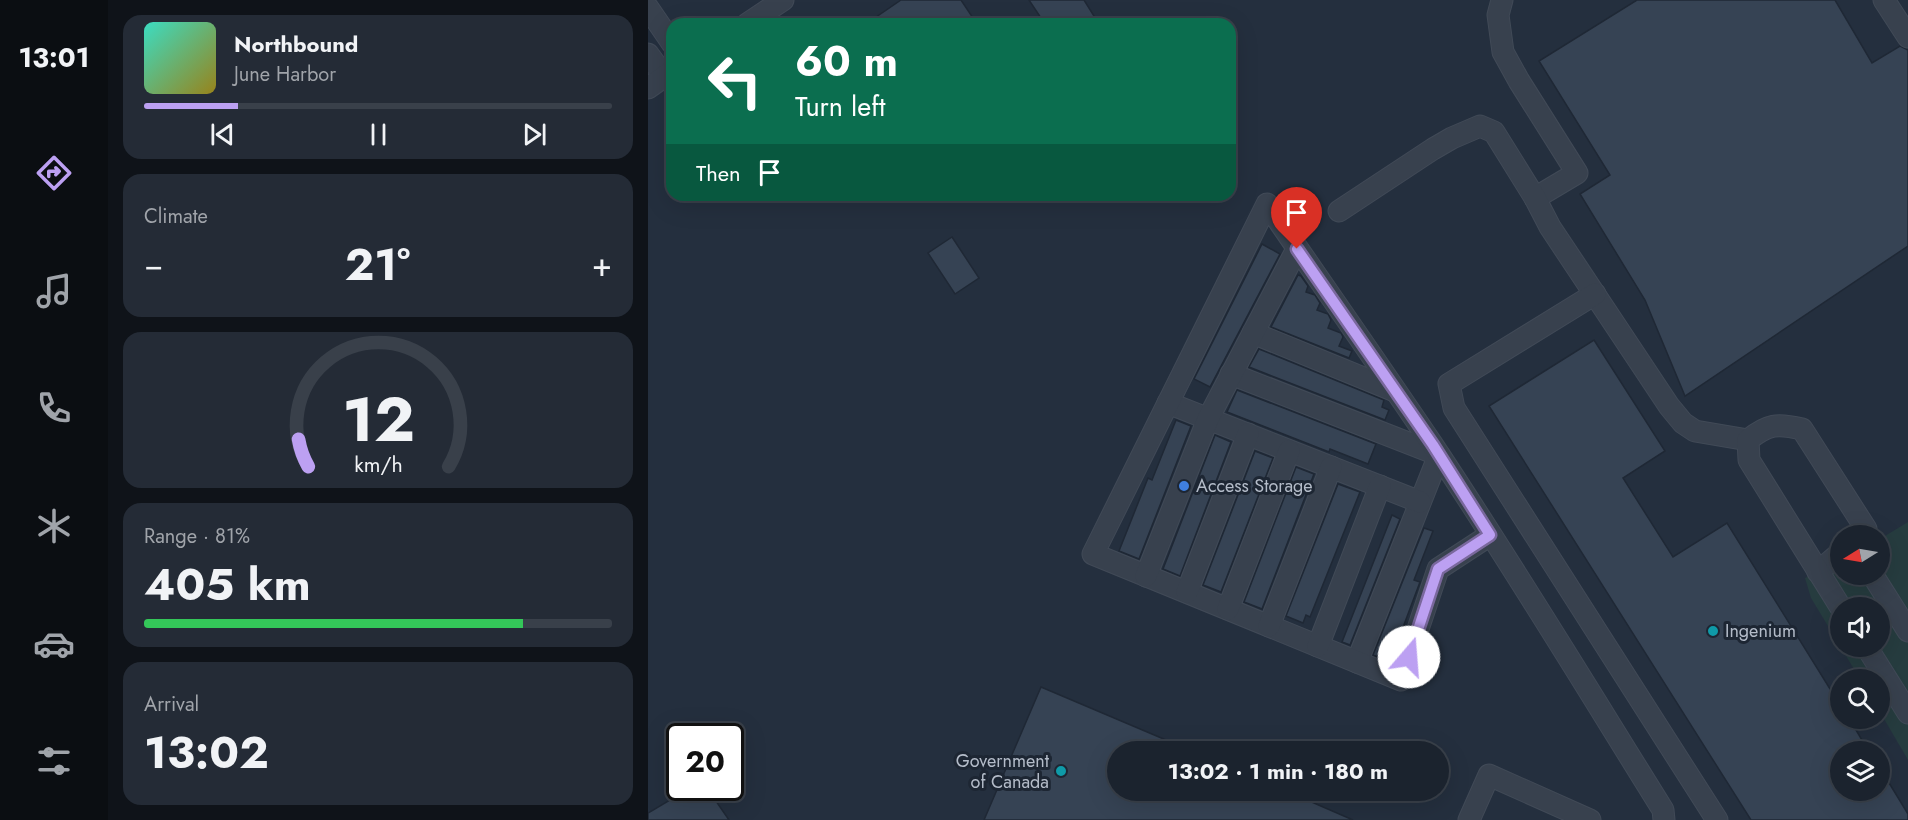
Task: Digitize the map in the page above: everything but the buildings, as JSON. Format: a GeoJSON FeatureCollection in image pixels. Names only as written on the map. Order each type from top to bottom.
{"type":"FeatureCollection","features":[{"type":"Feature","properties":{"kind":"street"},"geometry":{"type":"LineString","coordinates":[[756,18],[783,0]]}},
{"type":"Feature","properties":{"kind":"street"},"geometry":{"type":"LineString","coordinates":[[1502,0],[1498,15],[1503,52],[1577,173],[1535,198]]}},
{"type":"Feature","properties":{"kind":"street"},"geometry":{"type":"LineString","coordinates":[[1884,0],[1908,37]]}},
{"type":"Feature","properties":{"kind":"street"},"geometry":{"type":"LineString","coordinates":[[648,9],[666,34]]}},
{"type":"Feature","properties":{"kind":"street"},"geometry":{"type":"LineString","coordinates":[[648,54],[661,78]]}},
{"type":"Feature","properties":{"kind":"street"},"geometry":{"type":"LineString","coordinates":[[1339,211],[1443,144],[1480,126],[1494,132],[1535,198],[1550,227],[1669,406],[1683,423],[1695,431],[1748,440],[1762,429],[1781,424],[1802,429],[1867,525]]}},
{"type":"Feature","properties":{"kind":"street"},"geometry":{"type":"LineString","coordinates":[[1490,535],[1438,569],[1401,680],[1093,554],[1267,204],[1439,455],[1490,535],[1663,810],[1664,820]]}},
{"type":"Feature","properties":{"kind":"street"},"geometry":{"type":"LineString","coordinates":[[1146,576],[1208,419],[1297,249]]}},
{"type":"Feature","properties":{"kind":"street"},"geometry":{"type":"LineString","coordinates":[[1595,294],[1449,384],[1454,408],[1718,820]]}},
{"type":"Feature","properties":{"kind":"street"},"geometry":{"type":"LineString","coordinates":[[1253,333],[1395,391]]}},
{"type":"Feature","properties":{"kind":"street"},"geometry":{"type":"LineString","coordinates":[[1231,374],[1439,455]]}},
{"type":"Feature","properties":{"kind":"street"},"geometry":{"type":"LineString","coordinates":[[1168,403],[1420,502]]}},
{"type":"Feature","properties":{"kind":"street"},"geometry":{"type":"LineString","coordinates":[[1187,592],[1248,434]]}},
{"type":"Feature","properties":{"kind":"street"},"geometry":{"type":"LineString","coordinates":[[1748,440],[1749,460],[1834,597]]}},
{"type":"Feature","properties":{"kind":"street"},"geometry":{"type":"LineString","coordinates":[[1228,609],[1289,451]]}},
{"type":"Feature","properties":{"kind":"street"},"geometry":{"type":"LineString","coordinates":[[1357,662],[1439,455]]}},
{"type":"Feature","properties":{"kind":"street"},"geometry":{"type":"LineString","coordinates":[[1269,626],[1331,467]]}},
{"type":"Feature","properties":{"kind":"street"},"geometry":{"type":"LineString","coordinates":[[1318,646],[1380,486]]}},
{"type":"Feature","properties":{"kind":"street"},"geometry":{"type":"LineString","coordinates":[[1818,572],[1830,562]]}},
{"type":"Feature","properties":{"kind":"street"},"geometry":{"type":"LineString","coordinates":[[1879,585],[1908,631]]}},
{"type":"Feature","properties":{"kind":"street"},"geometry":{"type":"LineString","coordinates":[[1873,657],[1908,713]]}},
{"type":"Feature","properties":{"kind":"street"},"geometry":{"type":"LineString","coordinates":[[1469,820],[1489,775],[1590,820]]}},
{"type":"Feature","properties":{"kind":"green space"},"geometry":{"type":"Polygon","coordinates":[[[1908,522],[1908,760],[1890,729],[1890,669],[1854,669],[1847,657],[1890,657],[1890,597],[1830,597],[1830,629],[1811,598],[1805,578],[1830,567],[1830,585],[1890,585],[1890,533],[1908,522]]]}},
{"type":"Feature","properties":{"kind":"place","name":"Access Storage"},"geometry":{"type":"Point","coordinates":[1184,486]}},
{"type":"Feature","properties":{"kind":"place","name":"Ingenium"},"geometry":{"type":"Point","coordinates":[1713,631]}},
{"type":"Feature","properties":{"kind":"place","name":"Government of Canada"},"geometry":{"type":"Point","coordinates":[1061,771]}},
{"type":"Feature","properties":{"kind":"route"},"geometry":{"type":"LineString","coordinates":[[1297,249],[1433,445],[1490,535],[1438,569],[1409,657]]}}]}
